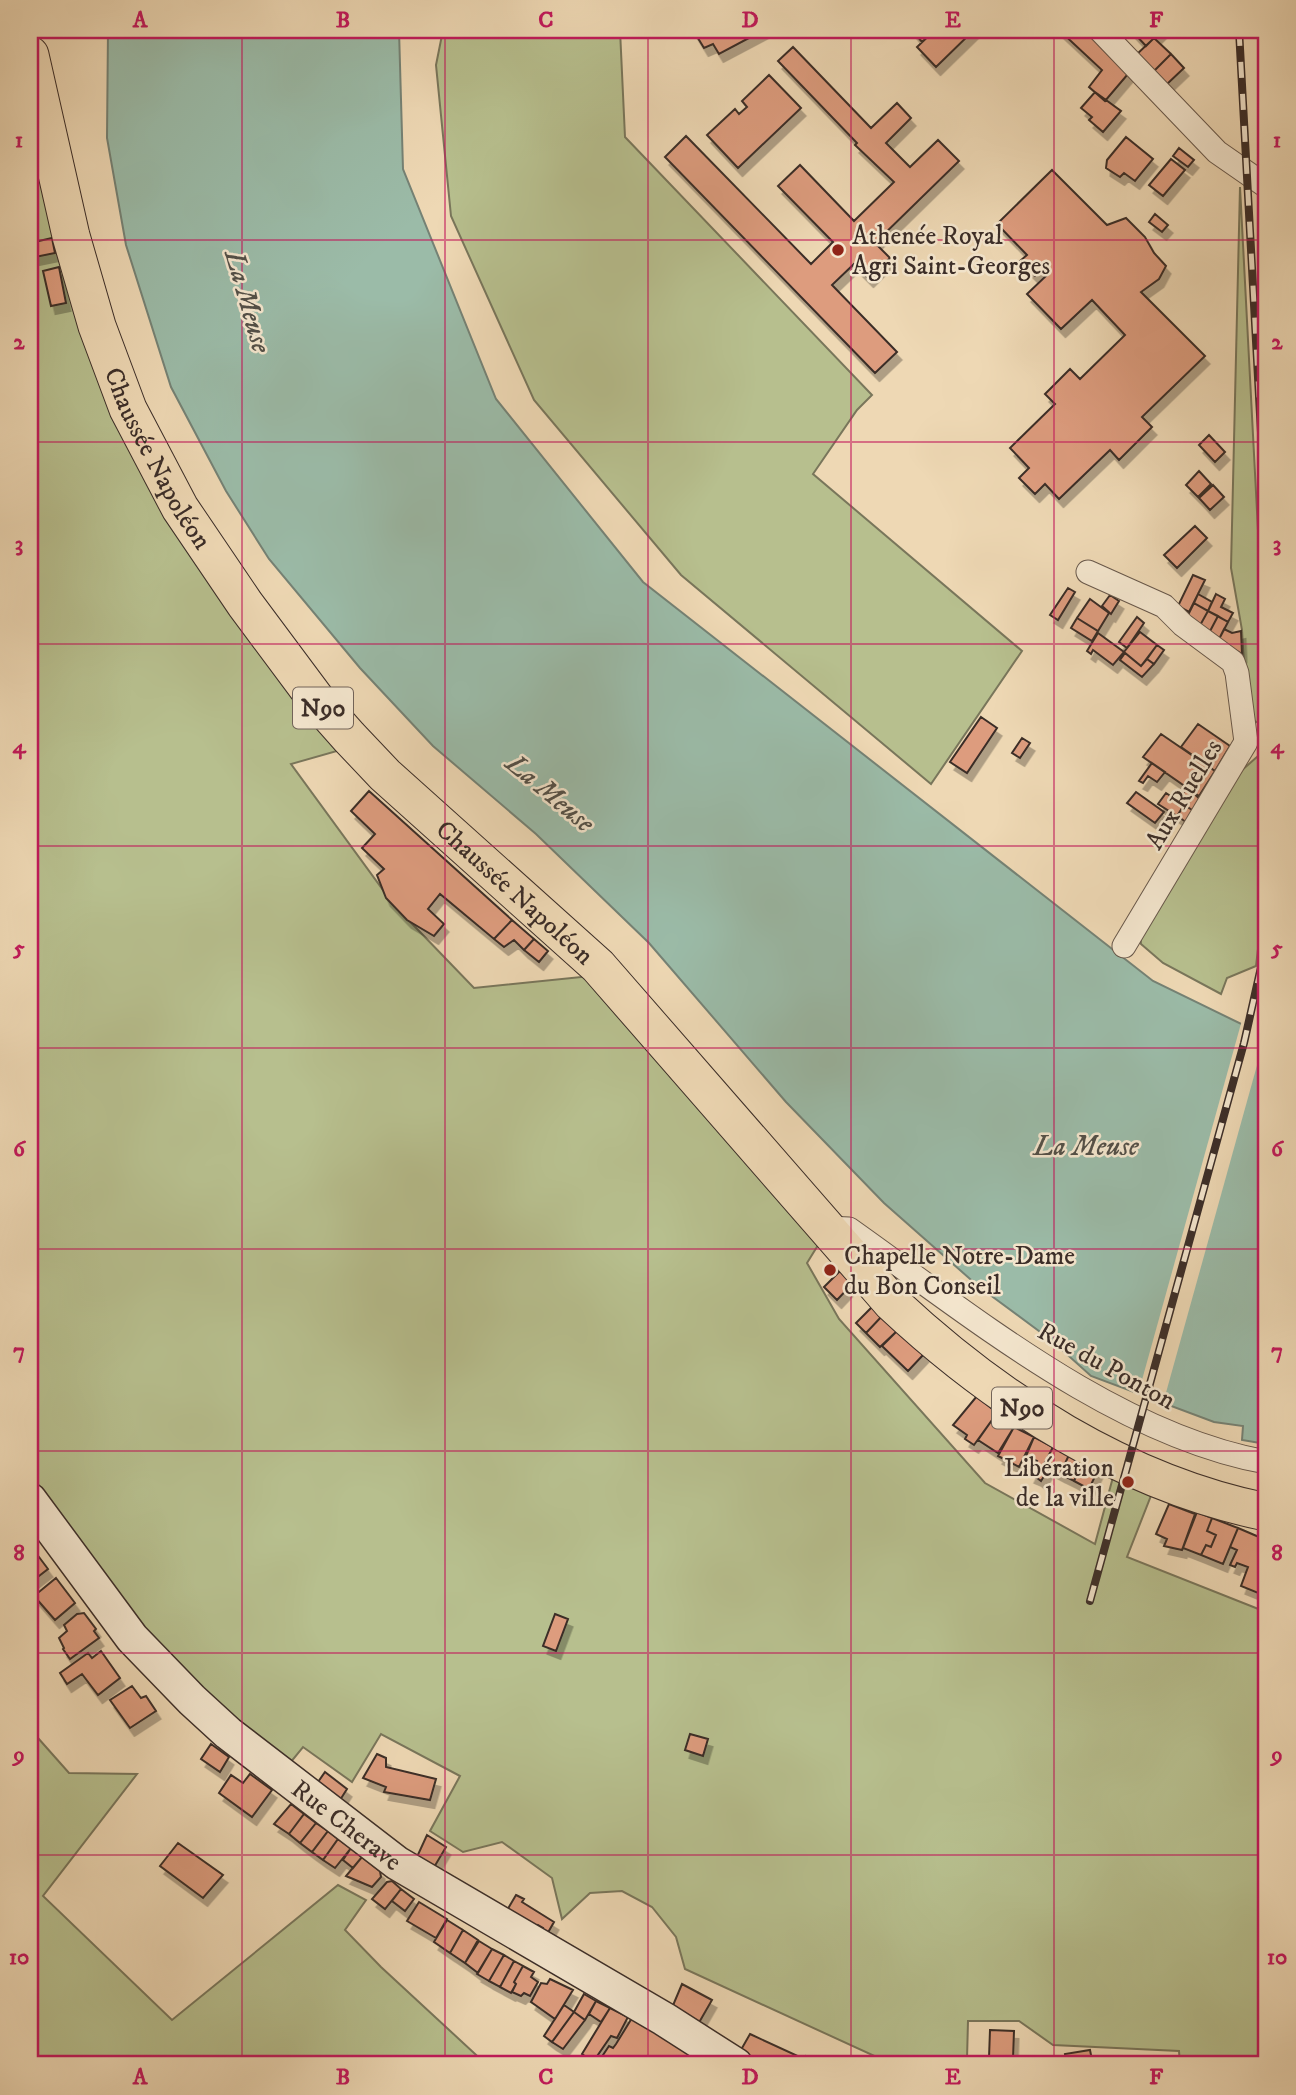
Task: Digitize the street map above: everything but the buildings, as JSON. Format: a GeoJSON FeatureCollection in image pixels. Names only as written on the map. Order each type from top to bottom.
{"type":"FeatureCollection","features":[{"type":"Feature","properties":{"kind":"main road","name":"Chaussée Napoléon"},"geometry":{"type":"LineString","coordinates":[[30,55],[71,236],[97,326],[128,409],[180,508],[245,604],[318,702],[385,775],[598,966],[892,1303],[923,1332],[1027,1411],[1117,1461],[1174,1486],[1266,1512]]}},
{"type":"Feature","properties":{"kind":"street"},"geometry":{"type":"LineString","coordinates":[[1100,30],[1217,152],[1266,186]]}},
{"type":"Feature","properties":{"kind":"street","name":"Aux Ruelles"},"geometry":{"type":"LineString","coordinates":[[1088,572],[1164,607],[1183,625],[1233,662],[1256,741],[1124,946]]}},
{"type":"Feature","properties":{"kind":"street","name":"Rue du Ponton"},"geometry":{"type":"LineString","coordinates":[[827,1228],[849,1229],[1021,1352],[1089,1392],[1164,1430],[1237,1457],[1266,1462]]}},
{"type":"Feature","properties":{"kind":"street","name":"Rue Cherave"},"geometry":{"type":"LineString","coordinates":[[30,1500],[132,1638],[183,1692],[228,1733],[397,1863],[664,2019],[736,2065]]}},
{"type":"Feature","properties":{"kind":"shaded area"},"geometry":{"type":"Polygon","coordinates":[[[443,30],[620,30],[625,137],[872,395],[857,410],[813,474],[1022,651],[931,784],[681,575],[534,400],[451,216],[436,65],[443,30]]]}},
{"type":"Feature","properties":{"kind":"shaded area"},"geometry":{"type":"Polygon","coordinates":[[[30,110],[49,188],[240,624],[337,751],[291,764],[394,905],[474,988],[591,976],[823,1237],[807,1263],[839,1319],[985,1483],[1095,1544],[1116,1466],[1152,1493],[1127,1557],[1266,1612],[1266,2065],[1180,2065],[1179,2051],[1053,2045],[1019,2021],[968,2021],[967,2059],[995,2065],[894,2065],[685,1969],[676,1937],[652,1907],[622,1891],[590,1893],[562,1919],[552,1878],[502,1842],[463,1852],[430,1831],[460,1776],[381,1734],[352,1782],[303,1747],[281,1774],[228,1733],[30,1500],[30,110]]]}},
{"type":"Feature","properties":{"kind":"shaded area"},"geometry":{"type":"Polygon","coordinates":[[[1240,187],[1266,683],[1266,728],[1247,716],[1242,630],[1231,568],[1240,187]]]}},
{"type":"Feature","properties":{"kind":"shaded area"},"geometry":{"type":"Polygon","coordinates":[[[1266,749],[1266,880],[1256,966],[1227,978],[1221,994],[1163,963],[1141,944],[1140,932],[1241,771],[1266,749]]]}},
{"type":"Feature","properties":{"kind":"shaded area"},"geometry":{"type":"Polygon","coordinates":[[[30,1729],[69,1773],[137,1774],[43,1896],[172,2020],[338,1885],[366,1900],[345,1930],[487,2065],[30,2065],[30,1729]]]}},
{"type":"Feature","properties":{"kind":"water","name":"La Meuse"},"geometry":{"type":"Polygon","coordinates":[[[108,30],[399,30],[403,169],[496,399],[643,582],[1153,981],[1266,1036],[1266,1444],[1242,1440],[1243,1426],[1214,1422],[1091,1376],[1051,1340],[978,1286],[884,1203],[786,1102],[649,943],[536,834],[433,746],[360,668],[269,559],[226,491],[171,387],[126,245],[107,138],[108,30]]]}},
{"type":"Feature","properties":{"kind":"pier"},"geometry":{"type":"Polygon","coordinates":[[[1242,1020],[1266,1033],[1162,1407],[1137,1398],[1242,1020]]]}},
{"type":"Feature","properties":{"kind":"railway"},"geometry":{"type":"LineString","coordinates":[[1239,30],[1266,524]]}},
{"type":"Feature","properties":{"kind":"railway"},"geometry":{"type":"LineString","coordinates":[[1090,1601],[1244,1043],[1266,945]]}},
{"type":"Feature","properties":{"kind":"place","name":"Athenée Royal Agri Saint-Georges"},"geometry":{"type":"Point","coordinates":[838,250]}},
{"type":"Feature","properties":{"kind":"place","name":"Chapelle Notre-Dame du Bon Conseil"},"geometry":{"type":"Point","coordinates":[830,1270]}},
{"type":"Feature","properties":{"kind":"place","name":"Libération de la ville"},"geometry":{"type":"Point","coordinates":[1128,1482]}}]}
